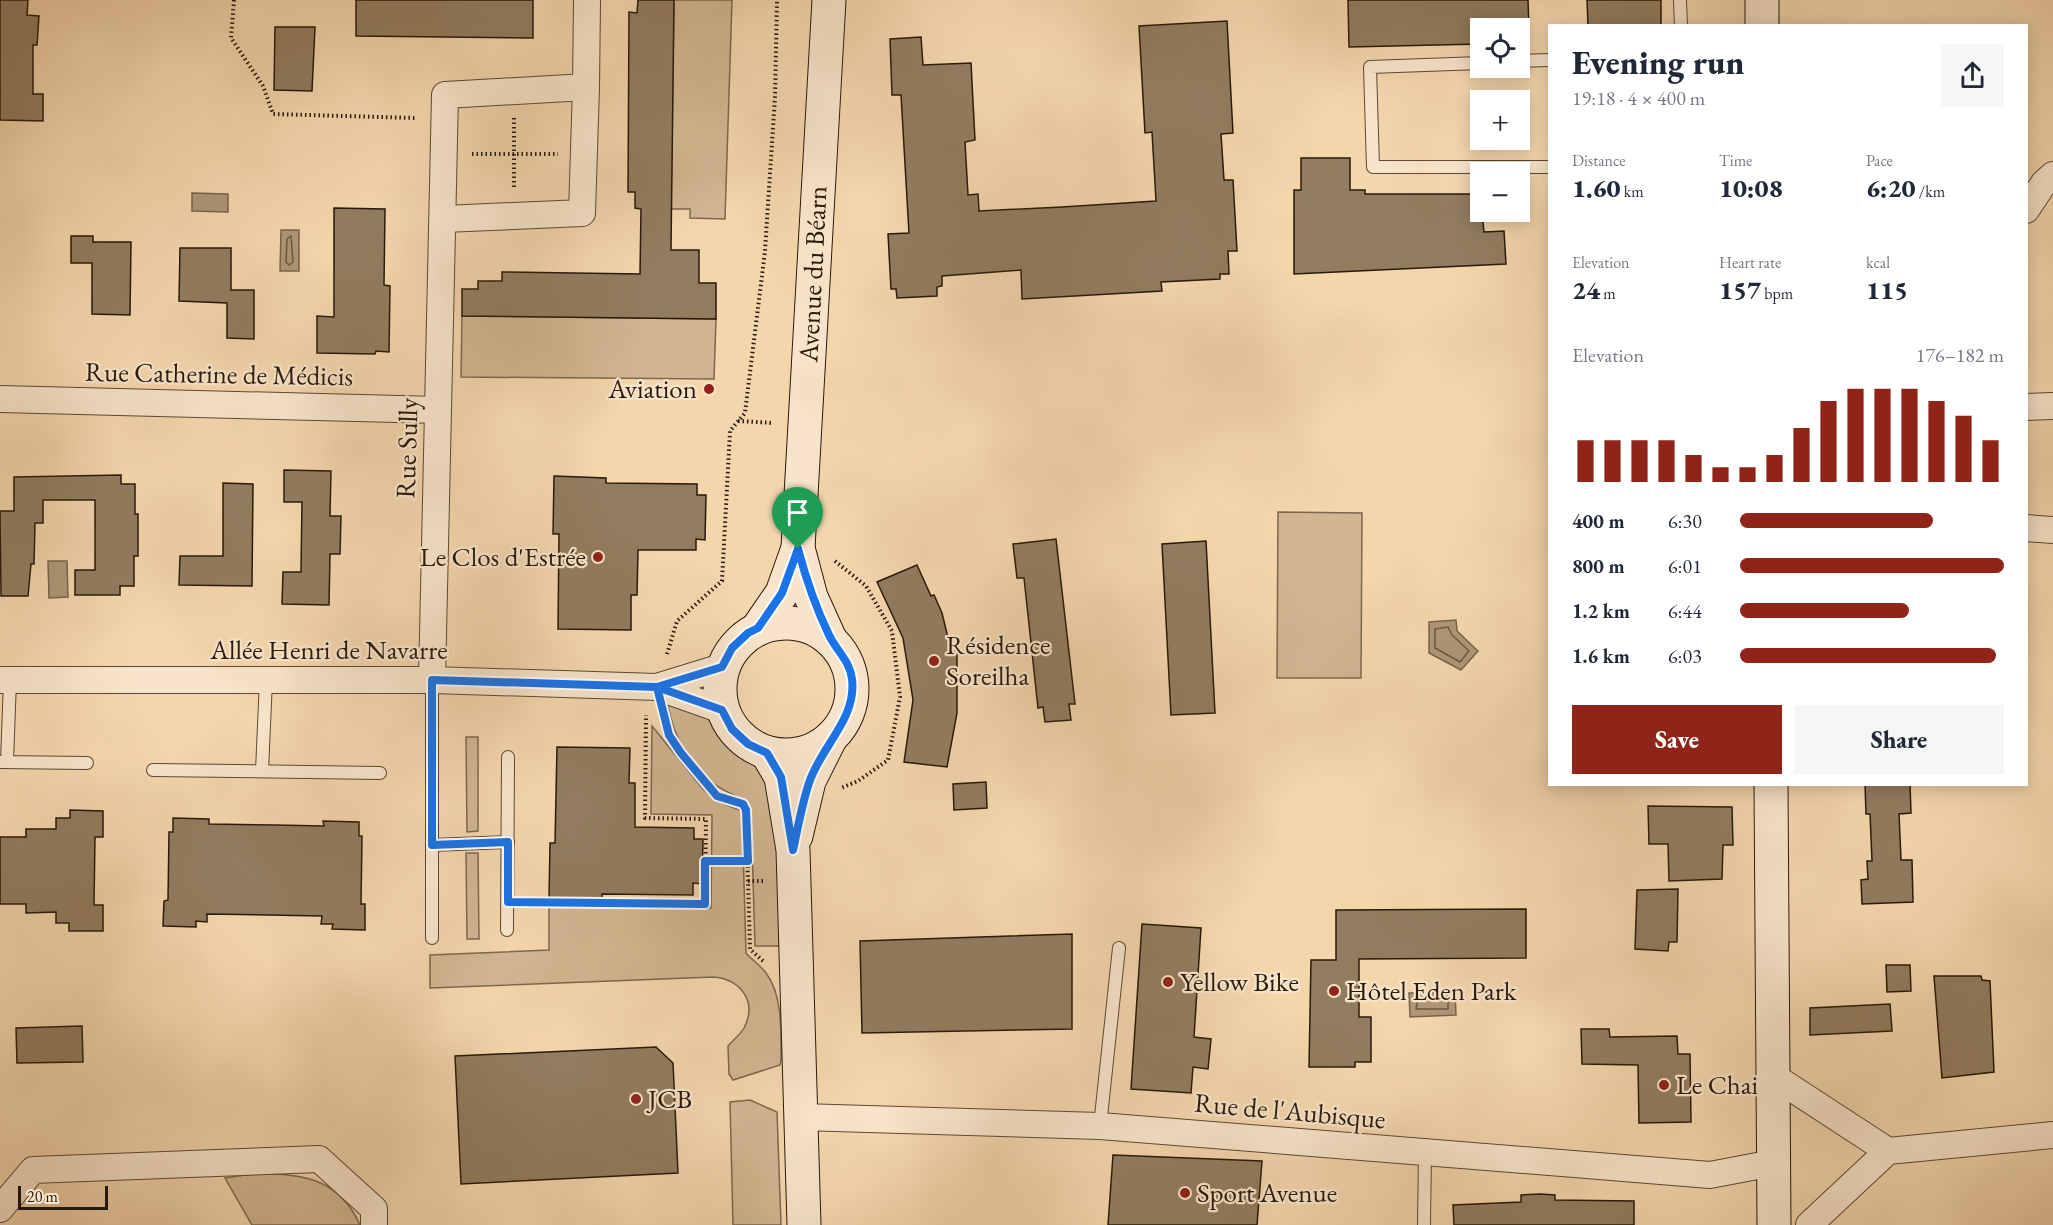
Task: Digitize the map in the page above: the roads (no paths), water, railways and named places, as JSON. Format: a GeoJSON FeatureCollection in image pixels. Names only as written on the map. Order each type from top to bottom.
{"type":"FeatureCollection","features":[{"type":"Feature","properties":{"kind":"street"},"geometry":{"type":"LineString","coordinates":[[444,219],[582,213],[587,0]]}},
{"type":"Feature","properties":{"kind":"street","name":"Avenue du Béarn"},"geometry":{"type":"LineString","coordinates":[[758,628],[782,593],[798,549],[829,0]]}},
{"type":"Feature","properties":{"kind":"street"},"geometry":{"type":"LineString","coordinates":[[1762,0],[1762,24]]}},
{"type":"Feature","properties":{"kind":"street","name":"Rue Sully"},"geometry":{"type":"LineString","coordinates":[[432,680],[445,95],[586,87]]}},
{"type":"Feature","properties":{"kind":"street"},"geometry":{"type":"LineString","coordinates":[[2028,207],[2044,183],[2053,175]]}},
{"type":"Feature","properties":{"kind":"street","name":"Rue Catherine de Médicis"},"geometry":{"type":"LineString","coordinates":[[0,399],[438,410]]}},
{"type":"Feature","properties":{"kind":"street"},"geometry":{"type":"LineString","coordinates":[[2028,407],[2053,406]]}},
{"type":"Feature","properties":{"kind":"street"},"geometry":{"type":"LineString","coordinates":[[2028,528],[2053,531]]}},
{"type":"Feature","properties":{"kind":"street","name":"Avenue du Béarn"},"geometry":{"type":"LineString","coordinates":[[798,549],[811,597],[830,639]]}},
{"type":"Feature","properties":{"kind":"street"},"geometry":{"type":"LineString","coordinates":[[793,850],[809,781],[830,739],[844,722],[851,700],[852,678],[844,657],[830,639],[811,627],[789,621],[768,624],[748,633],[732,648],[722,667],[719,688],[722,710],[732,729],[748,744],[767,753],[786,757],[811,751],[830,739]]}},
{"type":"Feature","properties":{"kind":"street","name":"Allée Henri de Navarre"},"geometry":{"type":"LineString","coordinates":[[652,687],[722,667]]}},
{"type":"Feature","properties":{"kind":"street","name":"Allée Henri de Navarre"},"geometry":{"type":"LineString","coordinates":[[5,680],[432,680],[652,687],[722,710]]}},
{"type":"Feature","properties":{"kind":"street"},"geometry":{"type":"LineString","coordinates":[[767,753],[781,777],[793,850],[804,1225]]}},
{"type":"Feature","properties":{"kind":"street"},"geometry":{"type":"LineString","coordinates":[[1771,786],[1774,1225]]}},
{"type":"Feature","properties":{"kind":"street"},"geometry":{"type":"LineString","coordinates":[[1773,1076],[1888,1150]]}},
{"type":"Feature","properties":{"kind":"street","name":"Rue de l'Aubisque"},"geometry":{"type":"LineString","coordinates":[[801,1117],[1100,1126],[1710,1175],[1773,1163]]}},
{"type":"Feature","properties":{"kind":"street"},"geometry":{"type":"LineString","coordinates":[[1809,1225],[1888,1150],[2053,1134]]}},
{"type":"Feature","properties":{"kind":"street"},"geometry":{"type":"LineString","coordinates":[[0,1209],[33,1170],[319,1159],[374,1209],[374,1225]]}},
{"type":"Feature","properties":{"kind":"lane"},"geometry":{"type":"LineString","coordinates":[[1680,0],[1681,24]]}},
{"type":"Feature","properties":{"kind":"lane"},"geometry":{"type":"LineString","coordinates":[[1530,61],[1548,60]]}},
{"type":"Feature","properties":{"kind":"lane"},"geometry":{"type":"LineString","coordinates":[[1470,63],[1370,66],[1373,168],[1548,167]]}},
{"type":"Feature","properties":{"kind":"lane"},"geometry":{"type":"LineString","coordinates":[[5,680],[3,762],[87,763]]}},
{"type":"Feature","properties":{"kind":"lane"},"geometry":{"type":"LineString","coordinates":[[262,771],[266,680]]}},
{"type":"Feature","properties":{"kind":"lane"},"geometry":{"type":"LineString","coordinates":[[432,680],[432,938]]}},
{"type":"Feature","properties":{"kind":"lane"},"geometry":{"type":"LineString","coordinates":[[507,930],[508,757]]}},
{"type":"Feature","properties":{"kind":"lane"},"geometry":{"type":"LineString","coordinates":[[153,770],[380,773]]}},
{"type":"Feature","properties":{"kind":"lane"},"geometry":{"type":"LineString","coordinates":[[432,845],[508,842]]}},
{"type":"Feature","properties":{"kind":"lane"},"geometry":{"type":"LineString","coordinates":[[1100,1126],[1119,948]]}},
{"type":"Feature","properties":{"kind":"lane"},"geometry":{"type":"LineString","coordinates":[[1424,1225],[1425,1152]]}},
{"type":"Feature","properties":{"kind":"water"},"geometry":{"type":"Polygon","coordinates":[[[192,193],[228,194],[228,212],[192,211],[192,193]]]}},
{"type":"Feature","properties":{"kind":"water"},"geometry":{"type":"Polygon","coordinates":[[[281,230],[299,230],[299,271],[280,271],[281,230]]]}},
{"type":"Feature","properties":{"kind":"water"},"geometry":{"type":"Polygon","coordinates":[[[48,561],[67,561],[68,597],[49,598],[48,561]]]}},
{"type":"Feature","properties":{"kind":"water"},"geometry":{"type":"Polygon","coordinates":[[[1456,620],[1457,631],[1478,651],[1461,670],[1429,653],[1429,622],[1456,620]]]}},
{"type":"Feature","properties":{"kind":"water"},"geometry":{"type":"Polygon","coordinates":[[[1455,992],[1456,1015],[1410,1017],[1409,993],[1455,992]]]}},
{"type":"Feature","properties":{"kind":"place","name":"Aviation"},"geometry":{"type":"Point","coordinates":[709,389]}},
{"type":"Feature","properties":{"kind":"place","name":"Le Clos d'Estrée"},"geometry":{"type":"Point","coordinates":[598,557]}},
{"type":"Feature","properties":{"kind":"place","name":"Résidence Soreilha"},"geometry":{"type":"Point","coordinates":[934,661]}},
{"type":"Feature","properties":{"kind":"place","name":"Yellow Bike"},"geometry":{"type":"Point","coordinates":[1168,982]}},
{"type":"Feature","properties":{"kind":"place","name":"Hôtel Eden Park"},"geometry":{"type":"Point","coordinates":[1334,991]}},
{"type":"Feature","properties":{"kind":"place","name":"Le Chai"},"geometry":{"type":"Point","coordinates":[1664,1085]}},
{"type":"Feature","properties":{"kind":"place","name":"JCB"},"geometry":{"type":"Point","coordinates":[636,1099]}},
{"type":"Feature","properties":{"kind":"place","name":"Sport Avenue"},"geometry":{"type":"Point","coordinates":[1185,1193]}}]}
